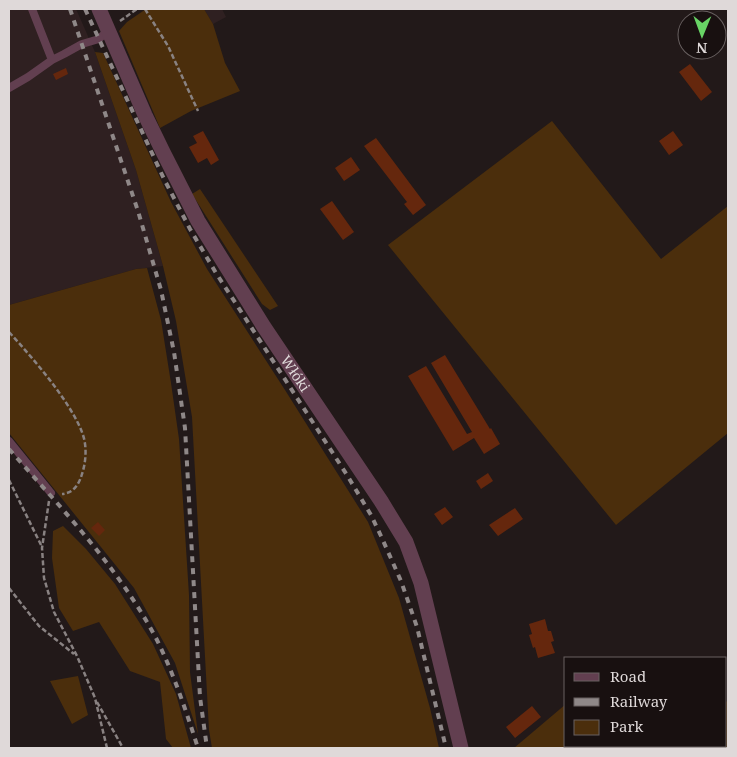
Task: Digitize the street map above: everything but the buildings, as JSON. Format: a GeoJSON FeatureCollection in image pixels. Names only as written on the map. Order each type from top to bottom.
{"type":"FeatureCollection","features":[{"type":"Feature","properties":{"kind":"street","name":"Włóki"},"geometry":{"type":"LineString","coordinates":[[98,9],[145,116],[198,221],[264,327],[376,493],[406,542],[421,583],[461,748]]}},
{"type":"Feature","properties":{"kind":"lane"},"geometry":{"type":"LineString","coordinates":[[32,9],[52,60]]}},
{"type":"Feature","properties":{"kind":"lane"},"geometry":{"type":"LineString","coordinates":[[9,88],[52,60],[82,44],[99,39],[108,30]]}},
{"type":"Feature","properties":{"kind":"lane"},"geometry":{"type":"LineString","coordinates":[[9,441],[51,493]]}},
{"type":"Feature","properties":{"kind":"path"},"geometry":{"type":"LineString","coordinates":[[108,30],[137,9]]}},
{"type":"Feature","properties":{"kind":"path"},"geometry":{"type":"LineString","coordinates":[[145,9],[168,46],[198,111]]}},
{"type":"Feature","properties":{"kind":"path"},"geometry":{"type":"LineString","coordinates":[[9,332],[31,355],[59,392],[77,420],[84,437],[86,452],[79,484],[74,490],[64,494],[51,493],[46,513],[42,548],[44,578],[54,612],[77,656],[95,698],[123,748]]}},
{"type":"Feature","properties":{"kind":"path"},"geometry":{"type":"LineString","coordinates":[[9,480],[42,548]]}},
{"type":"Feature","properties":{"kind":"path"},"geometry":{"type":"LineString","coordinates":[[9,588],[39,626],[77,656]]}},
{"type":"Feature","properties":{"kind":"path"},"geometry":{"type":"LineString","coordinates":[[95,698],[107,748]]}},
{"type":"Feature","properties":{"kind":"shaded area"},"geometry":{"type":"Polygon","coordinates":[[[9,9],[76,9],[95,52],[136,170],[163,266],[136,269],[9,305],[9,9]]]}},
{"type":"Feature","properties":{"kind":"shaded area"},"geometry":{"type":"Polygon","coordinates":[[[204,9],[222,9],[226,17],[213,24],[204,9]]]}},
{"type":"Feature","properties":{"kind":"green space"},"geometry":{"type":"Polygon","coordinates":[[[146,9],[204,9],[213,24],[225,63],[240,91],[191,111],[160,128],[119,31],[127,22],[146,9]]]}},
{"type":"Feature","properties":{"kind":"green space"},"geometry":{"type":"Polygon","coordinates":[[[95,52],[103,53],[171,202],[207,269],[368,522],[399,598],[430,708],[439,748],[212,748],[209,730],[192,417],[176,321],[163,266],[136,170],[95,52]]]}},
{"type":"Feature","properties":{"kind":"green space"},"geometry":{"type":"Polygon","coordinates":[[[552,121],[661,259],[728,206],[728,433],[616,525],[388,245],[552,121]]]}},
{"type":"Feature","properties":{"kind":"green space"},"geometry":{"type":"Polygon","coordinates":[[[200,189],[278,306],[270,310],[262,304],[192,194],[200,189]]]}},
{"type":"Feature","properties":{"kind":"green space"},"geometry":{"type":"Polygon","coordinates":[[[147,268],[161,320],[179,439],[189,595],[190,672],[198,734],[175,663],[134,588],[9,433],[9,305],[136,269],[147,268]]]}},
{"type":"Feature","properties":{"kind":"green space"},"geometry":{"type":"Polygon","coordinates":[[[63,526],[86,549],[115,584],[153,644],[176,694],[191,748],[173,748],[166,739],[160,682],[130,671],[99,622],[73,631],[59,608],[52,558],[53,531],[63,526]]]}},
{"type":"Feature","properties":{"kind":"green space"},"geometry":{"type":"Polygon","coordinates":[[[78,676],[88,715],[72,724],[50,681],[78,676]]]}},
{"type":"Feature","properties":{"kind":"green space"},"geometry":{"type":"Polygon","coordinates":[[[727,701],[728,748],[700,748],[727,747],[727,701]]]}},
{"type":"Feature","properties":{"kind":"green space"},"geometry":{"type":"Polygon","coordinates":[[[564,706],[564,747],[646,748],[514,748],[564,706]]]}},
{"type":"Feature","properties":{"kind":"railway"},"geometry":{"type":"LineString","coordinates":[[70,9],[138,211],[161,290],[174,352],[185,428],[200,697],[207,748]]}},
{"type":"Feature","properties":{"kind":"railway"},"geometry":{"type":"LineString","coordinates":[[85,9],[164,179],[190,229],[216,273],[371,515],[401,581],[417,627],[446,748]]}},
{"type":"Feature","properties":{"kind":"railway"},"geometry":{"type":"LineString","coordinates":[[9,449],[88,539],[141,612],[156,638],[168,665],[198,748]]}}]}
